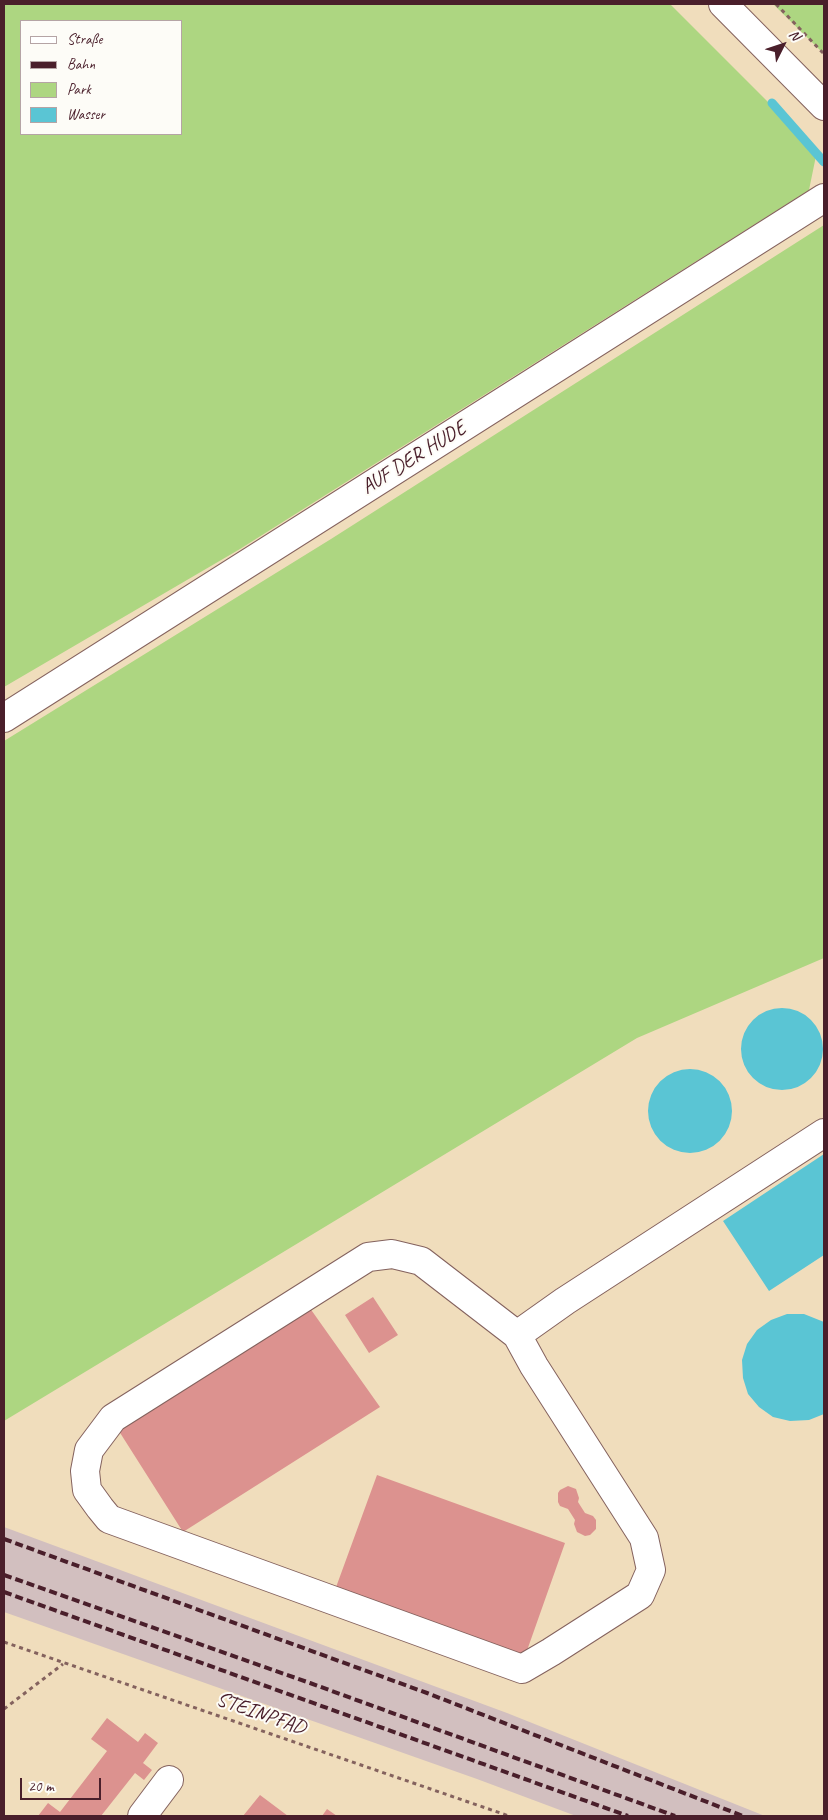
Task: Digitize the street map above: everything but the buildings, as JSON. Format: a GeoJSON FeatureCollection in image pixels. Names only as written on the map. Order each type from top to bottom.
{"type":"FeatureCollection","features":[{"type":"Feature","properties":{"kind":"street"},"geometry":{"type":"LineString","coordinates":[[723,4],[824,106]]}},
{"type":"Feature","properties":{"kind":"street","name":"AUF DER HUDE"},"geometry":{"type":"LineString","coordinates":[[4,718],[824,198]]}},
{"type":"Feature","properties":{"kind":"street"},"geometry":{"type":"LineString","coordinates":[[517,1334],[824,1133]]}},
{"type":"Feature","properties":{"kind":"street"},"geometry":{"type":"LineString","coordinates":[[392,1254],[421,1261],[517,1334],[534,1366],[644,1538],[651,1570],[640,1595],[522,1669],[109,1519],[87,1490],[85,1471],[89,1450],[114,1418],[368,1256],[392,1254]]}},
{"type":"Feature","properties":{"kind":"street"},"geometry":{"type":"LineString","coordinates":[[142,1816],[169,1780]]}},
{"type":"Feature","properties":{"kind":"path"},"geometry":{"type":"LineString","coordinates":[[776,4],[824,54]]}},
{"type":"Feature","properties":{"kind":"path","name":"STEINPFAD"},"geometry":{"type":"LineString","coordinates":[[4,1642],[509,1816]]}},
{"type":"Feature","properties":{"kind":"path"},"geometry":{"type":"LineString","coordinates":[[4,1709],[63,1663]]}},
{"type":"Feature","properties":{"kind":"shaded area"},"geometry":{"type":"Polygon","coordinates":[[[4,1527],[507,1713],[765,1816],[576,1816],[477,1779],[4,1612],[4,1527]]]}},
{"type":"Feature","properties":{"kind":"green space"},"geometry":{"type":"Polygon","coordinates":[[[4,4],[670,4],[817,151],[809,190],[240,549],[4,687],[4,4]]]}},
{"type":"Feature","properties":{"kind":"green space"},"geometry":{"type":"Polygon","coordinates":[[[773,4],[824,4],[824,54],[773,4]]]}},
{"type":"Feature","properties":{"kind":"green space"},"geometry":{"type":"Polygon","coordinates":[[[824,225],[824,958],[637,1038],[4,1421],[4,741],[331,539],[824,225]]]}},
{"type":"Feature","properties":{"kind":"water"},"geometry":{"type":"Polygon","coordinates":[[[782,1008],[798,1011],[811,1020],[820,1033],[823,1049],[820,1065],[811,1078],[798,1087],[782,1090],[766,1087],[753,1078],[744,1065],[741,1049],[744,1033],[753,1020],[766,1011],[782,1008]]]}},
{"type":"Feature","properties":{"kind":"water"},"geometry":{"type":"Polygon","coordinates":[[[690,1069],[706,1072],[720,1081],[729,1095],[732,1111],[729,1127],[720,1141],[706,1150],[690,1153],[674,1150],[660,1141],[651,1127],[648,1111],[651,1095],[660,1081],[674,1072],[690,1069]]]}},
{"type":"Feature","properties":{"kind":"water"},"geometry":{"type":"Polygon","coordinates":[[[824,1154],[824,1255],[769,1291],[723,1221],[824,1154]]]}},
{"type":"Feature","properties":{"kind":"water"},"geometry":{"type":"Polygon","coordinates":[[[787,1314],[804,1314],[824,1322],[824,1414],[809,1420],[790,1421],[773,1417],[759,1407],[748,1394],[743,1378],[742,1360],[747,1344],[757,1330],[771,1320],[787,1314]]]}},
{"type":"Feature","properties":{"kind":"waterway"},"geometry":{"type":"LineString","coordinates":[[772,103],[824,162]]}},
{"type":"Feature","properties":{"kind":"railway"},"geometry":{"type":"LineString","coordinates":[[4,1539],[427,1693],[743,1816]]}},
{"type":"Feature","properties":{"kind":"railway"},"geometry":{"type":"LineString","coordinates":[[4,1575],[310,1683],[675,1816]]}},
{"type":"Feature","properties":{"kind":"railway"},"geometry":{"type":"LineString","coordinates":[[4,1592],[628,1816]]}}]}
